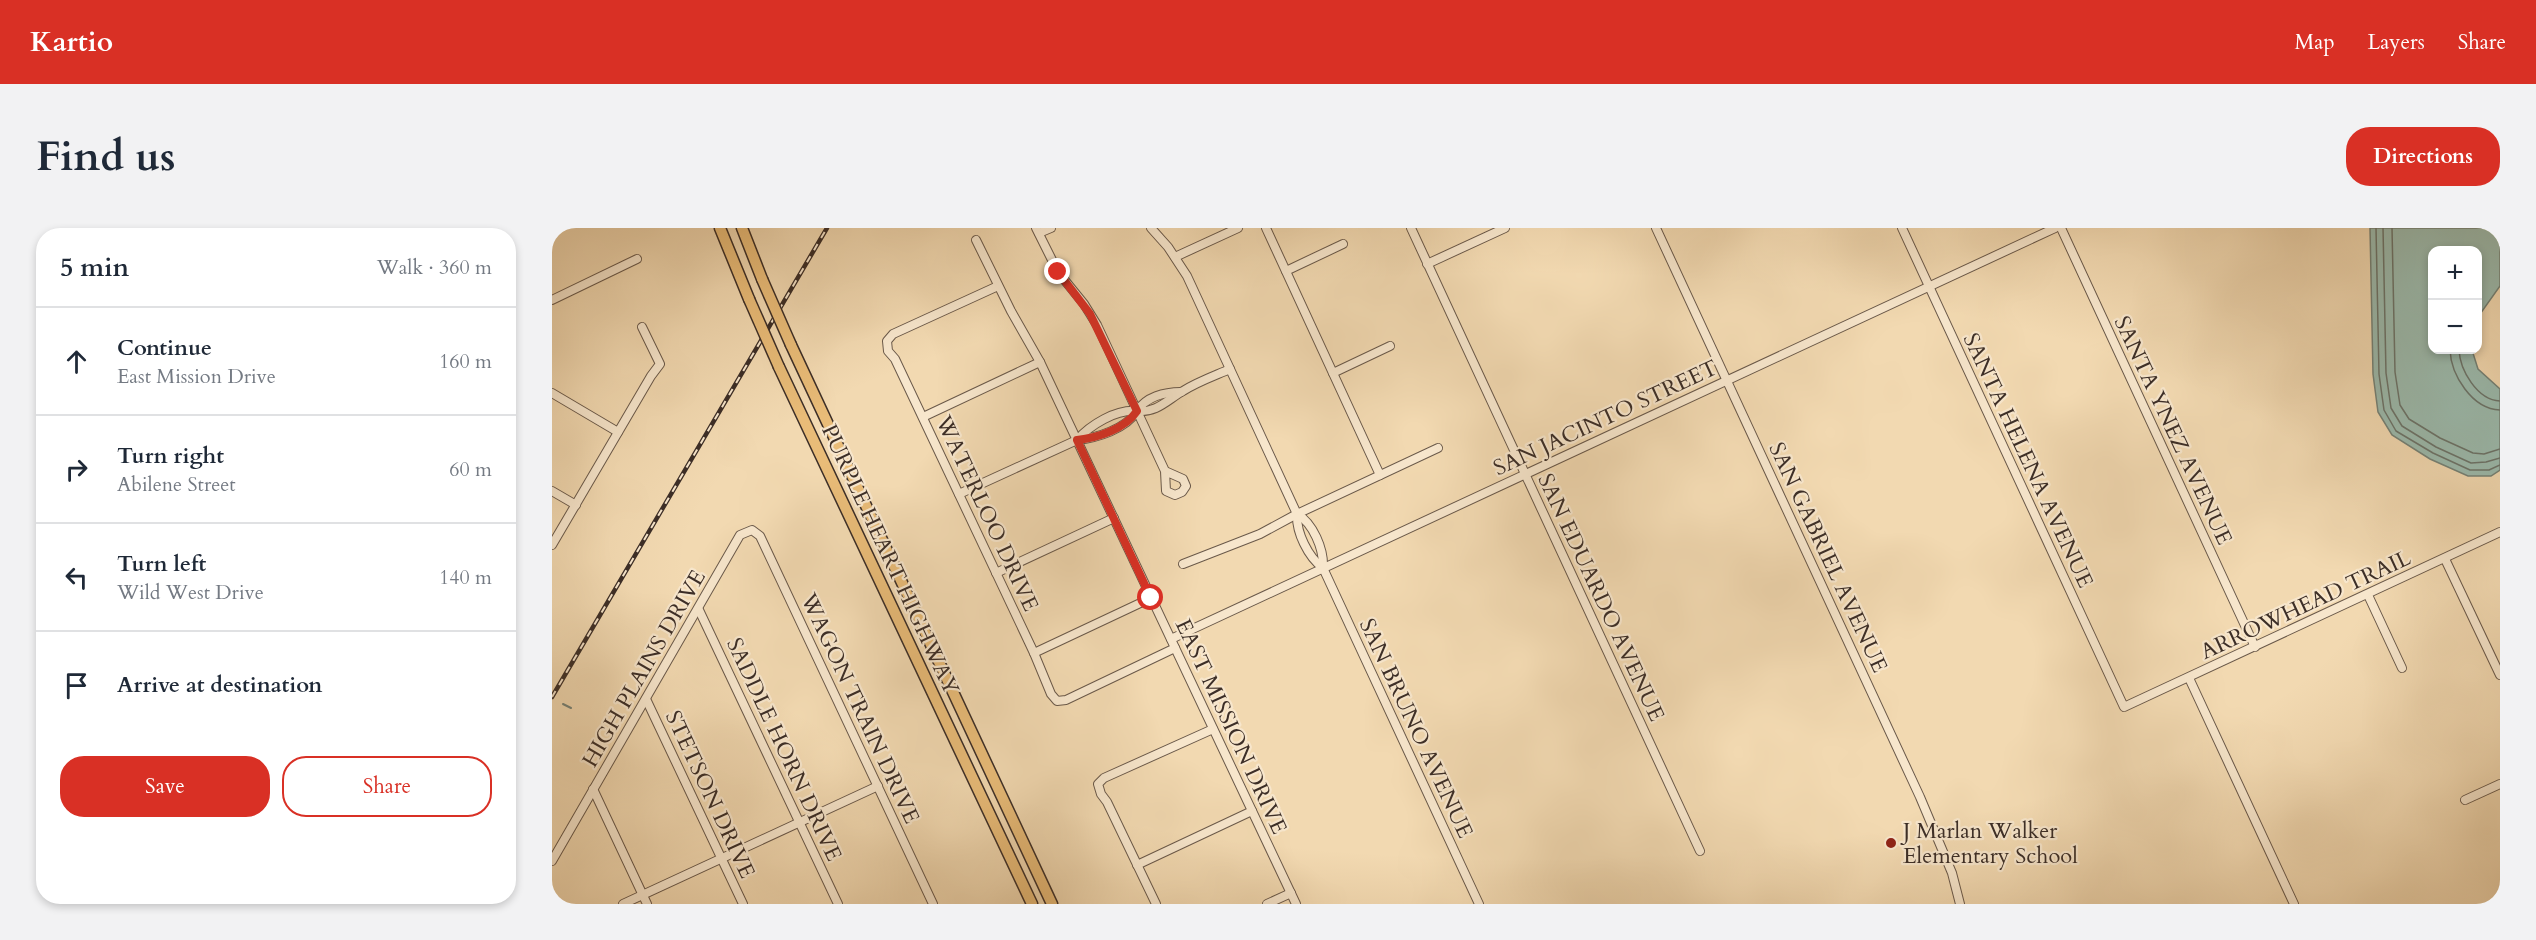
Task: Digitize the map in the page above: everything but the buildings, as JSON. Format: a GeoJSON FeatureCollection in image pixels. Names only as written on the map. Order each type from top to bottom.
{"type":"FeatureCollection","features":[{"type":"Feature","properties":{"kind":"highway","name":"PURPLE HEART HIGHWAY"},"geometry":{"type":"LineString","coordinates":[[720,228],[779,367],[1032,904]]}},
{"type":"Feature","properties":{"kind":"highway","name":"PURPLE HEART HIGHWAY"},"geometry":{"type":"LineString","coordinates":[[742,228],[791,345],[1052,904]]}},
{"type":"Feature","properties":{"kind":"highway"},"geometry":{"type":"LineString","coordinates":[[1030,856],[1057,904]]}},
{"type":"Feature","properties":{"kind":"street"},"geometry":{"type":"LineString","coordinates":[[1051,228],[1038,231],[1058,272],[1084,304],[1096,325],[1165,471]]}},
{"type":"Feature","properties":{"kind":"street","name":"SAN BRUNO AVENUE"},"geometry":{"type":"LineString","coordinates":[[1151,228],[1175,257],[1297,513],[1307,520],[1324,556],[1323,568],[1479,904]]}},
{"type":"Feature","properties":{"kind":"street"},"geometry":{"type":"LineString","coordinates":[[1175,257],[1238,228]]}},
{"type":"Feature","properties":{"kind":"street"},"geometry":{"type":"LineString","coordinates":[[1266,228],[1380,475]]}},
{"type":"Feature","properties":{"kind":"street","name":"SAN EDUARDO AVENUE"},"geometry":{"type":"LineString","coordinates":[[1411,228],[1700,851]]}},
{"type":"Feature","properties":{"kind":"street"},"geometry":{"type":"LineString","coordinates":[[1427,264],[1505,228]]}},
{"type":"Feature","properties":{"kind":"street","name":"SAN GABRIEL AVENUE"},"geometry":{"type":"LineString","coordinates":[[1656,228],[1920,797],[1952,873],[1960,904]]}},
{"type":"Feature","properties":{"kind":"street","name":"SANTA HELENA AVENUE"},"geometry":{"type":"LineString","coordinates":[[1902,228],[2124,707]]}},
{"type":"Feature","properties":{"kind":"street","name":"SAN JACINTO STREET"},"geometry":{"type":"LineString","coordinates":[[1171,639],[2055,228]]}},
{"type":"Feature","properties":{"kind":"street","name":"SANTA YNEZ AVENUE"},"geometry":{"type":"LineString","coordinates":[[2061,228],[2255,647]]}},
{"type":"Feature","properties":{"kind":"street","name":"EAST MISSION DRIVE"},"geometry":{"type":"LineString","coordinates":[[976,240],[1040,362],[1296,904]]}},
{"type":"Feature","properties":{"kind":"street"},"geometry":{"type":"LineString","coordinates":[[1286,271],[1343,244]]}},
{"type":"Feature","properties":{"kind":"street"},"geometry":{"type":"LineString","coordinates":[[552,300],[637,259]]}},
{"type":"Feature","properties":{"kind":"street","name":"WATERLOO DRIVE"},"geometry":{"type":"LineString","coordinates":[[999,286],[892,334],[887,341],[888,351],[895,359],[923,417],[1034,653],[1050,694],[1057,701],[1066,700],[1175,648]]}},
{"type":"Feature","properties":{"kind":"street"},"geometry":{"type":"LineString","coordinates":[[552,545],[660,364],[642,327]]}},
{"type":"Feature","properties":{"kind":"street"},"geometry":{"type":"LineString","coordinates":[[1333,373],[1390,346]]}},
{"type":"Feature","properties":{"kind":"street"},"geometry":{"type":"LineString","coordinates":[[923,417],[1040,362]]}},
{"type":"Feature","properties":{"kind":"street"},"geometry":{"type":"LineString","coordinates":[[1137,411],[1148,412],[1173,400],[1181,392],[1230,369]]}},
{"type":"Feature","properties":{"kind":"street"},"geometry":{"type":"LineString","coordinates":[[552,393],[618,432]]}},
{"type":"Feature","properties":{"kind":"street"},"geometry":{"type":"LineString","coordinates":[[959,494],[1077,440],[1092,438],[1121,425],[1131,420],[1137,411]]}},
{"type":"Feature","properties":{"kind":"street"},"geometry":{"type":"LineString","coordinates":[[1183,564],[1260,534],[1297,513],[1438,448]]}},
{"type":"Feature","properties":{"kind":"street"},"geometry":{"type":"LineString","coordinates":[[552,491],[576,505]]}},
{"type":"Feature","properties":{"kind":"street"},"geometry":{"type":"LineString","coordinates":[[996,573],[1114,518]]}},
{"type":"Feature","properties":{"kind":"street","name":"HIGH PLAINS DRIVE"},"geometry":{"type":"LineString","coordinates":[[552,861],[699,610],[740,535],[752,530]]}},
{"type":"Feature","properties":{"kind":"street","name":"WAGON TRAIN DRIVE"},"geometry":{"type":"LineString","coordinates":[[752,530],[760,536],[933,904]]}},
{"type":"Feature","properties":{"kind":"street","name":"ARROWHEAD TRAIL"},"geometry":{"type":"LineString","coordinates":[[2124,707],[2500,532]]}},
{"type":"Feature","properties":{"kind":"street"},"geometry":{"type":"LineString","coordinates":[[2445,559],[2500,675]]}},
{"type":"Feature","properties":{"kind":"street"},"geometry":{"type":"LineString","coordinates":[[2368,595],[2402,668]]}},
{"type":"Feature","properties":{"kind":"street"},"geometry":{"type":"LineString","coordinates":[[1034,653],[1151,598]]}},
{"type":"Feature","properties":{"kind":"street","name":"SADDLE HORN DRIVE"},"geometry":{"type":"LineString","coordinates":[[699,610],[838,904]]}},
{"type":"Feature","properties":{"kind":"street"},"geometry":{"type":"LineString","coordinates":[[2189,678],[2294,904]]}},
{"type":"Feature","properties":{"kind":"street","name":"STETSON DRIVE"},"geometry":{"type":"LineString","coordinates":[[646,699],[743,904]]}},
{"type":"Feature","properties":{"kind":"street"},"geometry":{"type":"LineString","coordinates":[[1156,904],[1098,784],[1104,778],[1213,729]]}},
{"type":"Feature","properties":{"kind":"street"},"geometry":{"type":"LineString","coordinates":[[2465,800],[2500,784]]}},
{"type":"Feature","properties":{"kind":"street"},"geometry":{"type":"LineString","coordinates":[[623,904],[878,786]]}},
{"type":"Feature","properties":{"kind":"street"},"geometry":{"type":"LineString","coordinates":[[593,789],[648,904]]}},
{"type":"Feature","properties":{"kind":"street"},"geometry":{"type":"LineString","coordinates":[[1137,865],[1252,811]]}},
{"type":"Feature","properties":{"kind":"street"},"geometry":{"type":"LineString","coordinates":[[1267,904],[1291,893]]}},
{"type":"Feature","properties":{"kind":"water"},"geometry":{"type":"Polygon","coordinates":[[[2370,228],[2500,228],[2500,286],[2482,311],[2482,246],[2428,246],[2428,354],[2473,354],[2478,369],[2500,389],[2500,470],[2491,476],[2468,476],[2430,459],[2392,435],[2378,412],[2373,374],[2370,228]]]}},
{"type":"Feature","properties":{"kind":"waterway"},"geometry":{"type":"LineString","coordinates":[[563,704],[571,708]]}},
{"type":"Feature","properties":{"kind":"railway"},"geometry":{"type":"LineString","coordinates":[[552,697],[827,228]]}},
{"type":"Feature","properties":{"kind":"place","name":"J Marlan Walker Elementary School"},"geometry":{"type":"Point","coordinates":[1891,843]}},
{"type":"Feature","properties":{"kind":"route"},"geometry":{"type":"LineString","coordinates":[[1058,272],[1090,314],[1137,411],[1131,420],[1092,438],[1077,440],[1151,598]]}}]}
